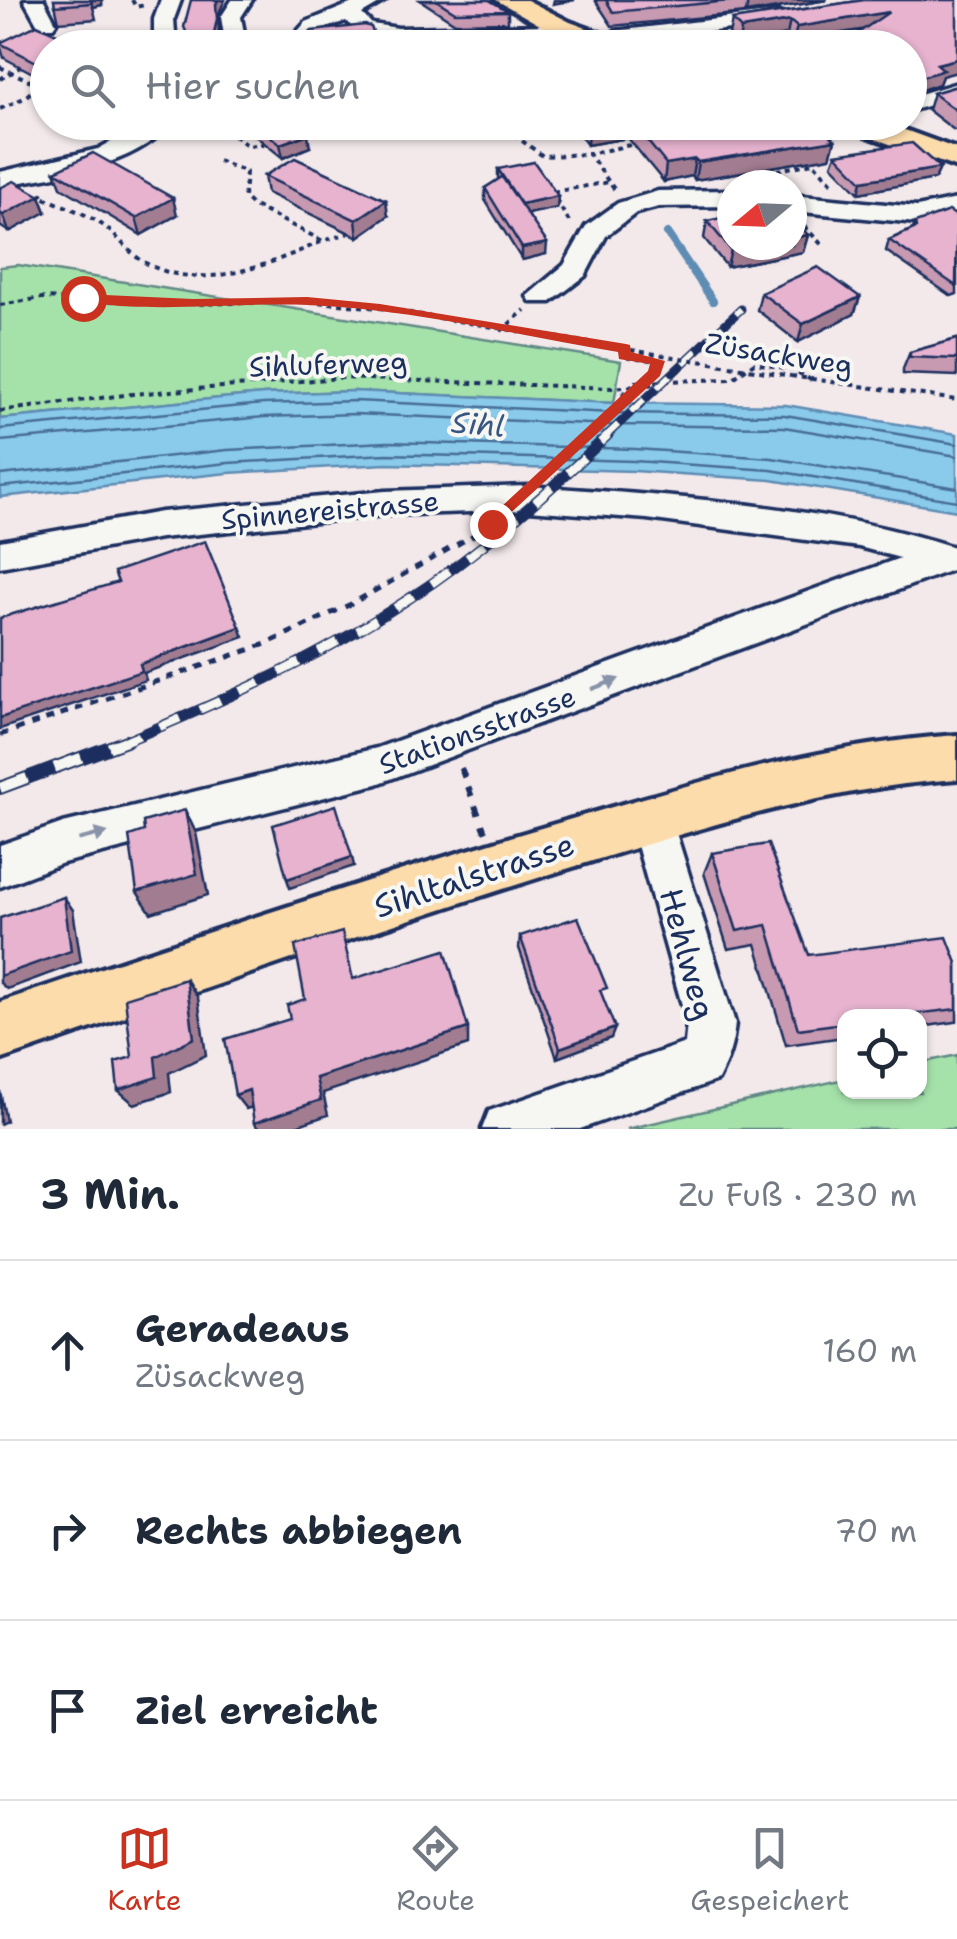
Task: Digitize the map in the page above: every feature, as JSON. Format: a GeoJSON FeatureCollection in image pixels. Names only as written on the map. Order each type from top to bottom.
{"type":"FeatureCollection","features":[{"type":"Feature","properties":{"kind":"main road"},"geometry":{"type":"LineString","coordinates":[[508,0],[569,30]]}},
{"type":"Feature","properties":{"kind":"main road"},"geometry":{"type":"LineString","coordinates":[[906,140],[957,158]]}},
{"type":"Feature","properties":{"kind":"main road","name":"Sihltalstrasse"},"geometry":{"type":"LineString","coordinates":[[0,1031],[498,865],[650,820],[821,774],[957,757]]}},
{"type":"Feature","properties":{"kind":"street"},"geometry":{"type":"LineString","coordinates":[[34,0],[46,23]]}},
{"type":"Feature","properties":{"kind":"street"},"geometry":{"type":"LineString","coordinates":[[164,30],[171,0]]}},
{"type":"Feature","properties":{"kind":"street"},"geometry":{"type":"LineString","coordinates":[[233,30],[231,16],[242,0]]}},
{"type":"Feature","properties":{"kind":"street"},"geometry":{"type":"LineString","coordinates":[[309,30],[376,0]]}},
{"type":"Feature","properties":{"kind":"street"},"geometry":{"type":"LineString","coordinates":[[349,13],[368,30]]}},
{"type":"Feature","properties":{"kind":"street"},"geometry":{"type":"LineString","coordinates":[[673,30],[797,15]]}},
{"type":"Feature","properties":{"kind":"street"},"geometry":{"type":"LineString","coordinates":[[552,30],[560,27]]}},
{"type":"Feature","properties":{"kind":"street"},"geometry":{"type":"LineString","coordinates":[[927,99],[957,90]]}},
{"type":"Feature","properties":{"kind":"street"},"geometry":{"type":"LineString","coordinates":[[0,179],[49,178],[135,140]]}},
{"type":"Feature","properties":{"kind":"street"},"geometry":{"type":"LineString","coordinates":[[541,296],[575,270],[595,232],[627,208],[658,199],[717,198]]}},
{"type":"Feature","properties":{"kind":"street"},"geometry":{"type":"LineString","coordinates":[[807,205],[917,215],[957,207]]}},
{"type":"Feature","properties":{"kind":"street","name":"Spinnereistrasse"},"geometry":{"type":"LineString","coordinates":[[0,554],[59,541],[215,519],[385,503],[528,498],[647,507],[860,534],[950,559]]}},
{"type":"Feature","properties":{"kind":"street","name":"Stationsstrasse"},"geometry":{"type":"LineString","coordinates":[[0,866],[63,843],[377,766],[950,559]]}},
{"type":"Feature","properties":{"kind":"street","name":"Hehlweg"},"geometry":{"type":"LineString","coordinates":[[507,1129],[701,1063],[709,1048],[711,1023],[650,820]]}},
{"type":"Feature","properties":{"kind":"path"},"geometry":{"type":"LineString","coordinates":[[0,80],[22,66]]}},
{"type":"Feature","properties":{"kind":"path"},"geometry":{"type":"LineString","coordinates":[[0,67],[30,81]]}},
{"type":"Feature","properties":{"kind":"path"},"geometry":{"type":"LineString","coordinates":[[0,110],[30,91]]}},
{"type":"Feature","properties":{"kind":"path"},"geometry":{"type":"LineString","coordinates":[[240,140],[248,146],[264,144]]}},
{"type":"Feature","properties":{"kind":"path"},"geometry":{"type":"LineString","coordinates":[[521,140],[542,156],[589,154],[652,140]]}},
{"type":"Feature","properties":{"kind":"path"},"geometry":{"type":"LineString","coordinates":[[802,151],[837,188]]}},
{"type":"Feature","properties":{"kind":"path"},"geometry":{"type":"LineString","coordinates":[[589,154],[622,200]]}},
{"type":"Feature","properties":{"kind":"path"},"geometry":{"type":"LineString","coordinates":[[218,160],[246,172],[244,197],[252,205],[323,241]]}},
{"type":"Feature","properties":{"kind":"path"},"geometry":{"type":"LineString","coordinates":[[779,170],[813,163]]}},
{"type":"Feature","properties":{"kind":"path"},"geometry":{"type":"LineString","coordinates":[[49,178],[40,196],[112,232],[124,249],[157,266],[198,277],[221,277],[251,270],[350,232]]}},
{"type":"Feature","properties":{"kind":"path"},"geometry":{"type":"LineString","coordinates":[[580,230],[573,228],[551,192],[609,182]]}},
{"type":"Feature","properties":{"kind":"path","name":"Züsackweg"},"geometry":{"type":"LineString","coordinates":[[0,305],[42,298],[193,304],[307,301],[380,308],[811,380],[957,400]]}},
{"type":"Feature","properties":{"kind":"path"},"geometry":{"type":"LineString","coordinates":[[0,735],[266,644],[351,604],[492,524],[655,373],[658,361],[624,356],[628,349]]}},
{"type":"Feature","properties":{"kind":"path"},"geometry":{"type":"LineString","coordinates":[[628,398],[622,395],[636,382],[732,379],[754,363],[792,369],[811,380]]}},
{"type":"Feature","properties":{"kind":"path","name":"Sihluferweg"},"geometry":{"type":"LineString","coordinates":[[0,411],[132,394],[340,378],[613,388],[657,384]]}},
{"type":"Feature","properties":{"kind":"path"},"geometry":{"type":"LineString","coordinates":[[451,742],[498,865]]}},
{"type":"Feature","properties":{"kind":"green space"},"geometry":{"type":"Polygon","coordinates":[[[18,265],[621,361],[614,403],[354,391],[263,394],[0,419],[0,267],[18,265]]]}},
{"type":"Feature","properties":{"kind":"green space"},"geometry":{"type":"Polygon","coordinates":[[[957,1055],[957,1129],[627,1129],[837,1081],[837,1099],[927,1099],[927,1061],[957,1055]]]}},
{"type":"Feature","properties":{"kind":"water","name":"Sihl"},"geometry":{"type":"Polygon","coordinates":[[[354,391],[614,403],[786,405],[957,434],[957,511],[771,480],[634,471],[386,464],[228,473],[0,497],[0,419],[263,394],[354,391]]]}},
{"type":"Feature","properties":{"kind":"building"},"geometry":{"type":"Polygon","coordinates":[[[54,0],[91,0],[91,3],[55,6],[54,0]]]}},
{"type":"Feature","properties":{"kind":"building"},"geometry":{"type":"Polygon","coordinates":[[[191,0],[218,0],[215,30],[184,27],[191,0]]]}},
{"type":"Feature","properties":{"kind":"building"},"geometry":{"type":"Polygon","coordinates":[[[436,0],[489,0],[508,11],[455,12],[436,0]]]}},
{"type":"Feature","properties":{"kind":"building"},"geometry":{"type":"Polygon","coordinates":[[[606,0],[741,0],[613,12],[606,0]]]}},
{"type":"Feature","properties":{"kind":"building"},"geometry":{"type":"Polygon","coordinates":[[[864,0],[957,0],[957,59],[937,64],[944,70],[927,75],[927,30],[862,30],[889,12],[797,27],[790,21],[741,29],[732,20],[864,0]]]}},
{"type":"Feature","properties":{"kind":"building"},"geometry":{"type":"Polygon","coordinates":[[[37,25],[48,30],[30,30],[30,59],[0,43],[37,25]]]}},
{"type":"Feature","properties":{"kind":"building"},"geometry":{"type":"Polygon","coordinates":[[[365,25],[372,30],[321,30],[365,25]]]}},
{"type":"Feature","properties":{"kind":"building"},"geometry":{"type":"Polygon","coordinates":[[[957,86],[957,111],[933,93],[957,86]]]}},
{"type":"Feature","properties":{"kind":"building"},"geometry":{"type":"Polygon","coordinates":[[[647,140],[835,140],[698,162],[695,159],[666,164],[647,140]]]}},
{"type":"Feature","properties":{"kind":"building"},"geometry":{"type":"Polygon","coordinates":[[[912,143],[940,168],[862,181],[836,154],[912,143]]]}},
{"type":"Feature","properties":{"kind":"building"},"geometry":{"type":"Polygon","coordinates":[[[93,153],[173,198],[136,218],[55,171],[93,153]]]}},
{"type":"Feature","properties":{"kind":"building"},"geometry":{"type":"Polygon","coordinates":[[[295,158],[386,200],[356,220],[264,176],[295,158]]]}},
{"type":"Feature","properties":{"kind":"building"},"geometry":{"type":"Polygon","coordinates":[[[534,162],[558,196],[521,204],[498,169],[534,162]]]}},
{"type":"Feature","properties":{"kind":"building"},"geometry":{"type":"Polygon","coordinates":[[[502,177],[547,243],[522,248],[485,188],[502,177]]]}},
{"type":"Feature","properties":{"kind":"building"},"geometry":{"type":"Polygon","coordinates":[[[14,181],[40,196],[3,215],[0,188],[14,181]]]}},
{"type":"Feature","properties":{"kind":"building"},"geometry":{"type":"Polygon","coordinates":[[[949,211],[957,216],[956,286],[889,240],[916,228],[915,223],[949,211]]]}},
{"type":"Feature","properties":{"kind":"building"},"geometry":{"type":"Polygon","coordinates":[[[717,219],[717,233],[707,221],[717,219]]]}},
{"type":"Feature","properties":{"kind":"building"},"geometry":{"type":"Polygon","coordinates":[[[818,267],[860,297],[803,324],[761,293],[818,267]]]}},
{"type":"Feature","properties":{"kind":"building"},"geometry":{"type":"Polygon","coordinates":[[[957,339],[957,359],[910,357],[910,352],[957,339]]]}},
{"type":"Feature","properties":{"kind":"building"},"geometry":{"type":"Polygon","coordinates":[[[205,541],[240,627],[140,664],[142,671],[0,718],[0,618],[118,582],[114,572],[205,541]]]}},
{"type":"Feature","properties":{"kind":"building"},"geometry":{"type":"Polygon","coordinates":[[[336,805],[352,857],[287,879],[273,825],[336,805]]]}},
{"type":"Feature","properties":{"kind":"building"},"geometry":{"type":"Polygon","coordinates":[[[185,810],[197,874],[137,892],[129,836],[144,831],[143,822],[185,810]]]}},
{"type":"Feature","properties":{"kind":"building"},"geometry":{"type":"Polygon","coordinates":[[[768,844],[809,955],[947,937],[957,963],[957,1009],[927,1013],[927,1009],[837,1009],[837,1024],[798,1029],[767,925],[737,931],[712,853],[768,844]]]}},
{"type":"Feature","properties":{"kind":"building"},"geometry":{"type":"Polygon","coordinates":[[[64,897],[71,951],[0,976],[0,918],[64,897]]]}},
{"type":"Feature","properties":{"kind":"building"},"geometry":{"type":"Polygon","coordinates":[[[578,917],[607,988],[600,990],[615,1028],[560,1048],[520,936],[578,917]]]}},
{"type":"Feature","properties":{"kind":"building"},"geometry":{"type":"Polygon","coordinates":[[[342,932],[353,979],[445,950],[468,1028],[316,1078],[321,1100],[254,1123],[249,1090],[235,1095],[225,1039],[290,1019],[287,1005],[305,999],[295,946],[342,932]]]}},
{"type":"Feature","properties":{"kind":"building"},"geometry":{"type":"Polygon","coordinates":[[[186,979],[194,1038],[155,1057],[157,1077],[118,1090],[115,1062],[132,1057],[125,998],[186,979]]]}},
{"type":"Feature","properties":{"kind":"waterway"},"geometry":{"type":"LineString","coordinates":[[667,233],[713,301]]}},
{"type":"Feature","properties":{"kind":"railway"},"geometry":{"type":"LineString","coordinates":[[605,437],[741,309]]}},
{"type":"Feature","properties":{"kind":"railway"},"geometry":{"type":"LineString","coordinates":[[119,744],[267,679],[407,600],[511,522],[608,435]]}},
{"type":"Feature","properties":{"kind":"railway"},"geometry":{"type":"LineString","coordinates":[[0,788],[126,741]]}},
{"type":"Feature","properties":{"kind":"route"},"geometry":{"type":"LineString","coordinates":[[83,298],[193,304],[307,301],[380,308],[501,331],[626,348],[624,356],[658,361],[655,373],[492,524]]}}]}
